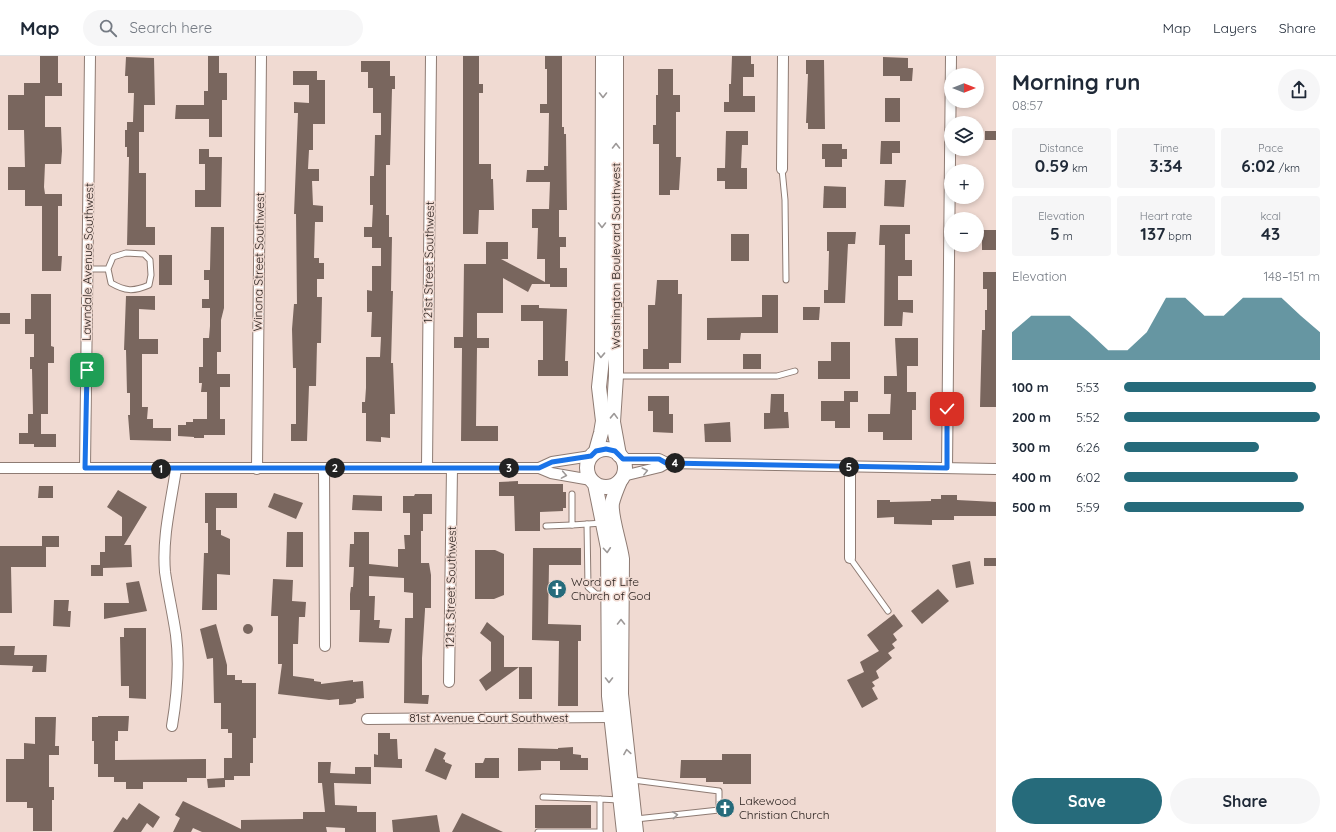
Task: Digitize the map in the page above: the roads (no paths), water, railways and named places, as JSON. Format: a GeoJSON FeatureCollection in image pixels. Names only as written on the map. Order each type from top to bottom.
{"type":"FeatureCollection","features":[{"type":"Feature","properties":{"kind":"main road","name":"Washington Boulevard Southwest"},"geometry":{"type":"LineString","coordinates":[[593,453],[601,433],[603,411],[599,387],[602,359],[603,56]]}},
{"type":"Feature","properties":{"kind":"main road","name":"Washington Boulevard Southwest"},"geometry":{"type":"LineString","coordinates":[[616,56],[616,376],[613,422],[621,457]]}},
{"type":"Feature","properties":{"kind":"main road"},"geometry":{"type":"LineString","coordinates":[[624,832],[610,717],[608,548],[593,482],[586,468],[593,453],[606,449],[621,457],[624,471],[612,504],[613,520],[622,559],[621,694],[636,826]]}},
{"type":"Feature","properties":{"kind":"main road"},"geometry":{"type":"LineString","coordinates":[[593,482],[608,487],[621,479]]}},
{"type":"Feature","properties":{"kind":"street","name":"Lawndale Avenue Southwest"},"geometry":{"type":"LineString","coordinates":[[85,468],[89,269],[90,56]]}},
{"type":"Feature","properties":{"kind":"street","name":"Winona Street Southwest"},"geometry":{"type":"LineString","coordinates":[[257,469],[261,56]]}},
{"type":"Feature","properties":{"kind":"street","name":"121st Street Southwest"},"geometry":{"type":"LineString","coordinates":[[426,467],[431,56]]}},
{"type":"Feature","properties":{"kind":"street"},"geometry":{"type":"LineString","coordinates":[[782,169],[783,56]]}},
{"type":"Feature","properties":{"kind":"street"},"geometry":{"type":"LineString","coordinates":[[947,468],[951,56]]}},
{"type":"Feature","properties":{"kind":"street"},"geometry":{"type":"LineString","coordinates":[[539,468],[552,462],[593,453]]}},
{"type":"Feature","properties":{"kind":"street"},"geometry":{"type":"LineString","coordinates":[[621,457],[659,459],[666,463],[996,470]]}},
{"type":"Feature","properties":{"kind":"street"},"geometry":{"type":"LineString","coordinates":[[621,479],[660,467],[666,463]]}},
{"type":"Feature","properties":{"kind":"street"},"geometry":{"type":"LineString","coordinates":[[850,467],[850,558]]}},
{"type":"Feature","properties":{"kind":"street"},"geometry":{"type":"LineString","coordinates":[[0,468],[539,468],[551,473],[593,482]]}},
{"type":"Feature","properties":{"kind":"street"},"geometry":{"type":"LineString","coordinates":[[324,468],[325,646]]}},
{"type":"Feature","properties":{"kind":"street","name":"121st Street Southwest"},"geometry":{"type":"LineString","coordinates":[[449,682],[452,468]]}},
{"type":"Feature","properties":{"kind":"street"},"geometry":{"type":"LineString","coordinates":[[172,726],[177,696],[178,658],[166,572],[165,544],[176,469]]}},
{"type":"Feature","properties":{"kind":"street","name":"81st Avenue Court Southwest"},"geometry":{"type":"LineString","coordinates":[[367,719],[610,717]]}},
{"type":"Feature","properties":{"kind":"lane"},"geometry":{"type":"LineString","coordinates":[[782,169],[785,200],[786,280]]}},
{"type":"Feature","properties":{"kind":"lane"},"geometry":{"type":"LineString","coordinates":[[126,253],[144,254],[150,260],[151,275],[149,285],[139,289],[123,290],[111,283],[108,269],[113,257],[126,253]]}},
{"type":"Feature","properties":{"kind":"lane"},"geometry":{"type":"LineString","coordinates":[[89,269],[108,269]]}},
{"type":"Feature","properties":{"kind":"lane"},"geometry":{"type":"LineString","coordinates":[[616,376],[776,376],[795,371]]}},
{"type":"Feature","properties":{"kind":"lane"},"geometry":{"type":"LineString","coordinates":[[572,494],[572,525]]}},
{"type":"Feature","properties":{"kind":"lane"},"geometry":{"type":"LineString","coordinates":[[546,526],[603,523]]}},
{"type":"Feature","properties":{"kind":"lane"},"geometry":{"type":"LineString","coordinates":[[587,524],[588,587],[596,594],[608,594]]}},
{"type":"Feature","properties":{"kind":"lane"},"geometry":{"type":"LineString","coordinates":[[850,558],[888,611]]}},
{"type":"Feature","properties":{"kind":"lane"},"geometry":{"type":"LineString","coordinates":[[631,780],[719,791],[719,810],[636,826]]}},
{"type":"Feature","properties":{"kind":"lane"},"geometry":{"type":"LineString","coordinates":[[543,797],[621,801]]}},
{"type":"Feature","properties":{"kind":"lane"},"geometry":{"type":"LineString","coordinates":[[538,832],[600,832],[600,800]]}},
{"type":"Feature","properties":{"kind":"place","name":"Word of Life Church of God"},"geometry":{"type":"Point","coordinates":[557,589]}},
{"type":"Feature","properties":{"kind":"place","name":"Lakewood Christian Church"},"geometry":{"type":"Point","coordinates":[725,808]}}]}
